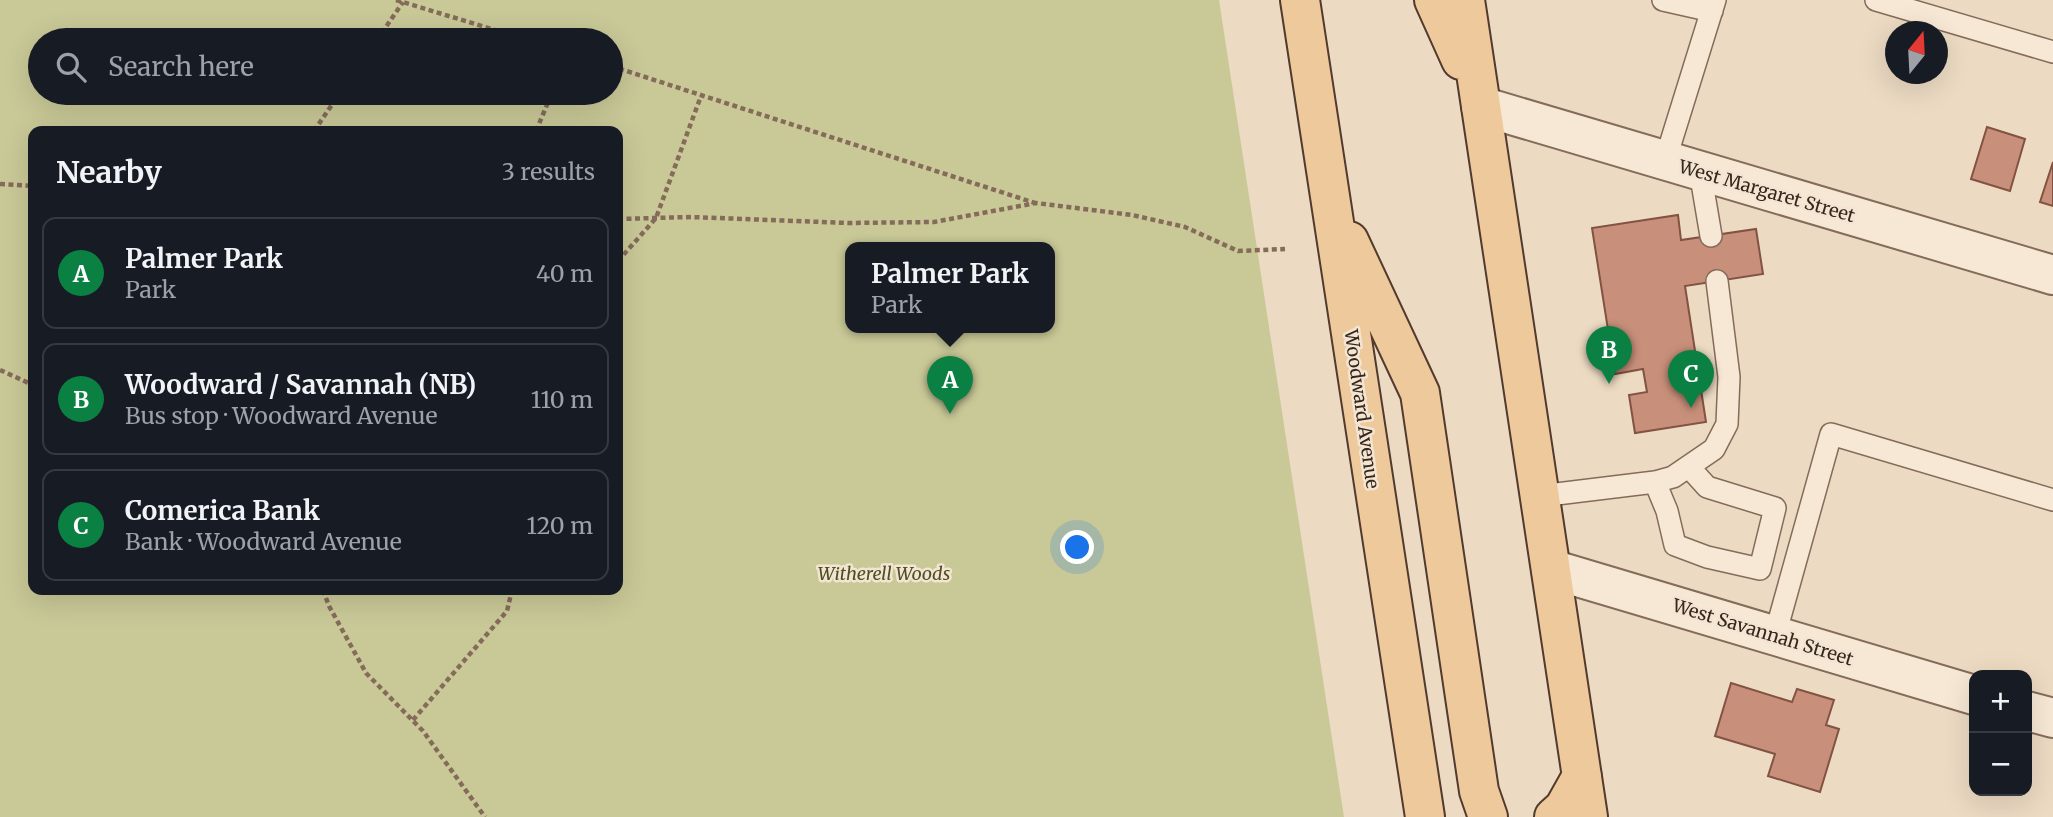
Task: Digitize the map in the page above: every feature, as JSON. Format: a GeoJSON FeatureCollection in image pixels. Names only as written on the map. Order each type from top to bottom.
{"type":"FeatureCollection","features":[{"type":"Feature","properties":{"kind":"main road","name":"Woodward Avenue"},"geometry":{"type":"LineString","coordinates":[[1300,0],[1425,817]]}},
{"type":"Feature","properties":{"kind":"main road"},"geometry":{"type":"LineString","coordinates":[[1434,0],[1481,106]]}},
{"type":"Feature","properties":{"kind":"main road"},"geometry":{"type":"LineString","coordinates":[[1465,0],[1588,817]]}},
{"type":"Feature","properties":{"kind":"main road"},"geometry":{"type":"LineString","coordinates":[[1331,201],[1420,393],[1479,791],[1488,817]]}},
{"type":"Feature","properties":{"kind":"main road"},"geometry":{"type":"LineString","coordinates":[[1554,817],[1564,808],[1582,776]]}},
{"type":"Feature","properties":{"kind":"street","name":"West Margaret Street"},"geometry":{"type":"LineString","coordinates":[[1481,106],[2053,275]]}},
{"type":"Feature","properties":{"kind":"street","name":"West Savannah Street"},"geometry":{"type":"LineString","coordinates":[[1551,569],[1969,693]]}},
{"type":"Feature","properties":{"kind":"street"},"geometry":{"type":"LineString","coordinates":[[2032,712],[2053,718]]}},
{"type":"Feature","properties":{"kind":"lane"},"geometry":{"type":"LineString","coordinates":[[1663,0],[1714,6],[1683,166],[1711,236]]}},
{"type":"Feature","properties":{"kind":"lane"},"geometry":{"type":"LineString","coordinates":[[1876,0],[2053,52]]}},
{"type":"Feature","properties":{"kind":"lane"},"geometry":{"type":"LineString","coordinates":[[1540,496],[1654,482],[1673,477],[1714,449],[1727,424],[1729,377],[1717,281]]}},
{"type":"Feature","properties":{"kind":"lane"},"geometry":{"type":"LineString","coordinates":[[1775,635],[1830,435],[2053,500]]}},
{"type":"Feature","properties":{"kind":"lane"},"geometry":{"type":"LineString","coordinates":[[1654,482],[1667,511],[1675,545],[1760,569],[1775,508],[1707,487],[1689,467]]}},
{"type":"Feature","properties":{"kind":"path"},"geometry":{"type":"LineString","coordinates":[[396,0],[489,28]]}},
{"type":"Feature","properties":{"kind":"path"},"geometry":{"type":"LineString","coordinates":[[385,28],[403,2]]}},
{"type":"Feature","properties":{"kind":"path"},"geometry":{"type":"LineString","coordinates":[[623,70],[1036,204],[1132,215],[1185,227],[1238,251],[1285,249]]}},
{"type":"Feature","properties":{"kind":"path"},"geometry":{"type":"LineString","coordinates":[[623,255],[656,218],[701,95]]}},
{"type":"Feature","properties":{"kind":"path"},"geometry":{"type":"LineString","coordinates":[[317,126],[332,105]]}},
{"type":"Feature","properties":{"kind":"path"},"geometry":{"type":"LineString","coordinates":[[539,126],[547,105]]}},
{"type":"Feature","properties":{"kind":"path"},"geometry":{"type":"LineString","coordinates":[[0,184],[28,187]]}},
{"type":"Feature","properties":{"kind":"path"},"geometry":{"type":"LineString","coordinates":[[623,219],[934,222],[1036,204]]}},
{"type":"Feature","properties":{"kind":"path"},"geometry":{"type":"LineString","coordinates":[[0,370],[28,383]]}},
{"type":"Feature","properties":{"kind":"path"},"geometry":{"type":"LineString","coordinates":[[325,595],[328,606],[366,673],[413,720],[485,817]]}},
{"type":"Feature","properties":{"kind":"path"},"geometry":{"type":"LineString","coordinates":[[413,720],[507,611],[511,595]]}},
{"type":"Feature","properties":{"kind":"green space","name":"Witherell Woods"},"geometry":{"type":"Polygon","coordinates":[[[0,0],[1219,0],[1344,817],[0,817],[0,0]]]}},
{"type":"Feature","properties":{"kind":"building"},"geometry":{"type":"Polygon","coordinates":[[[1987,127],[2025,139],[2010,191],[1971,179],[1987,127]]]}},
{"type":"Feature","properties":{"kind":"building"},"geometry":{"type":"Polygon","coordinates":[[[2053,162],[2053,206],[2040,202],[2053,162]]]}},
{"type":"Feature","properties":{"kind":"building"},"geometry":{"type":"Polygon","coordinates":[[[1678,215],[1681,240],[1756,229],[1763,274],[1685,286],[1706,422],[1635,433],[1629,395],[1647,392],[1643,369],[1615,374],[1592,228],[1678,215]]]}},
{"type":"Feature","properties":{"kind":"building"},"geometry":{"type":"Polygon","coordinates":[[[1731,683],[1792,702],[1797,689],[1834,700],[1826,725],[1839,729],[1820,792],[1768,776],[1775,754],[1715,736],[1731,683]]]}},
{"type":"Feature","properties":{"kind":"place","name":"Woodward / Savannah (NB)"},"geometry":{"type":"Point","coordinates":[1609,384]}},
{"type":"Feature","properties":{"kind":"place","name":"Comerica Bank"},"geometry":{"type":"Point","coordinates":[1691,408]}},
{"type":"Feature","properties":{"kind":"place","name":"Palmer Park"},"geometry":{"type":"Point","coordinates":[950,414]}}]}
